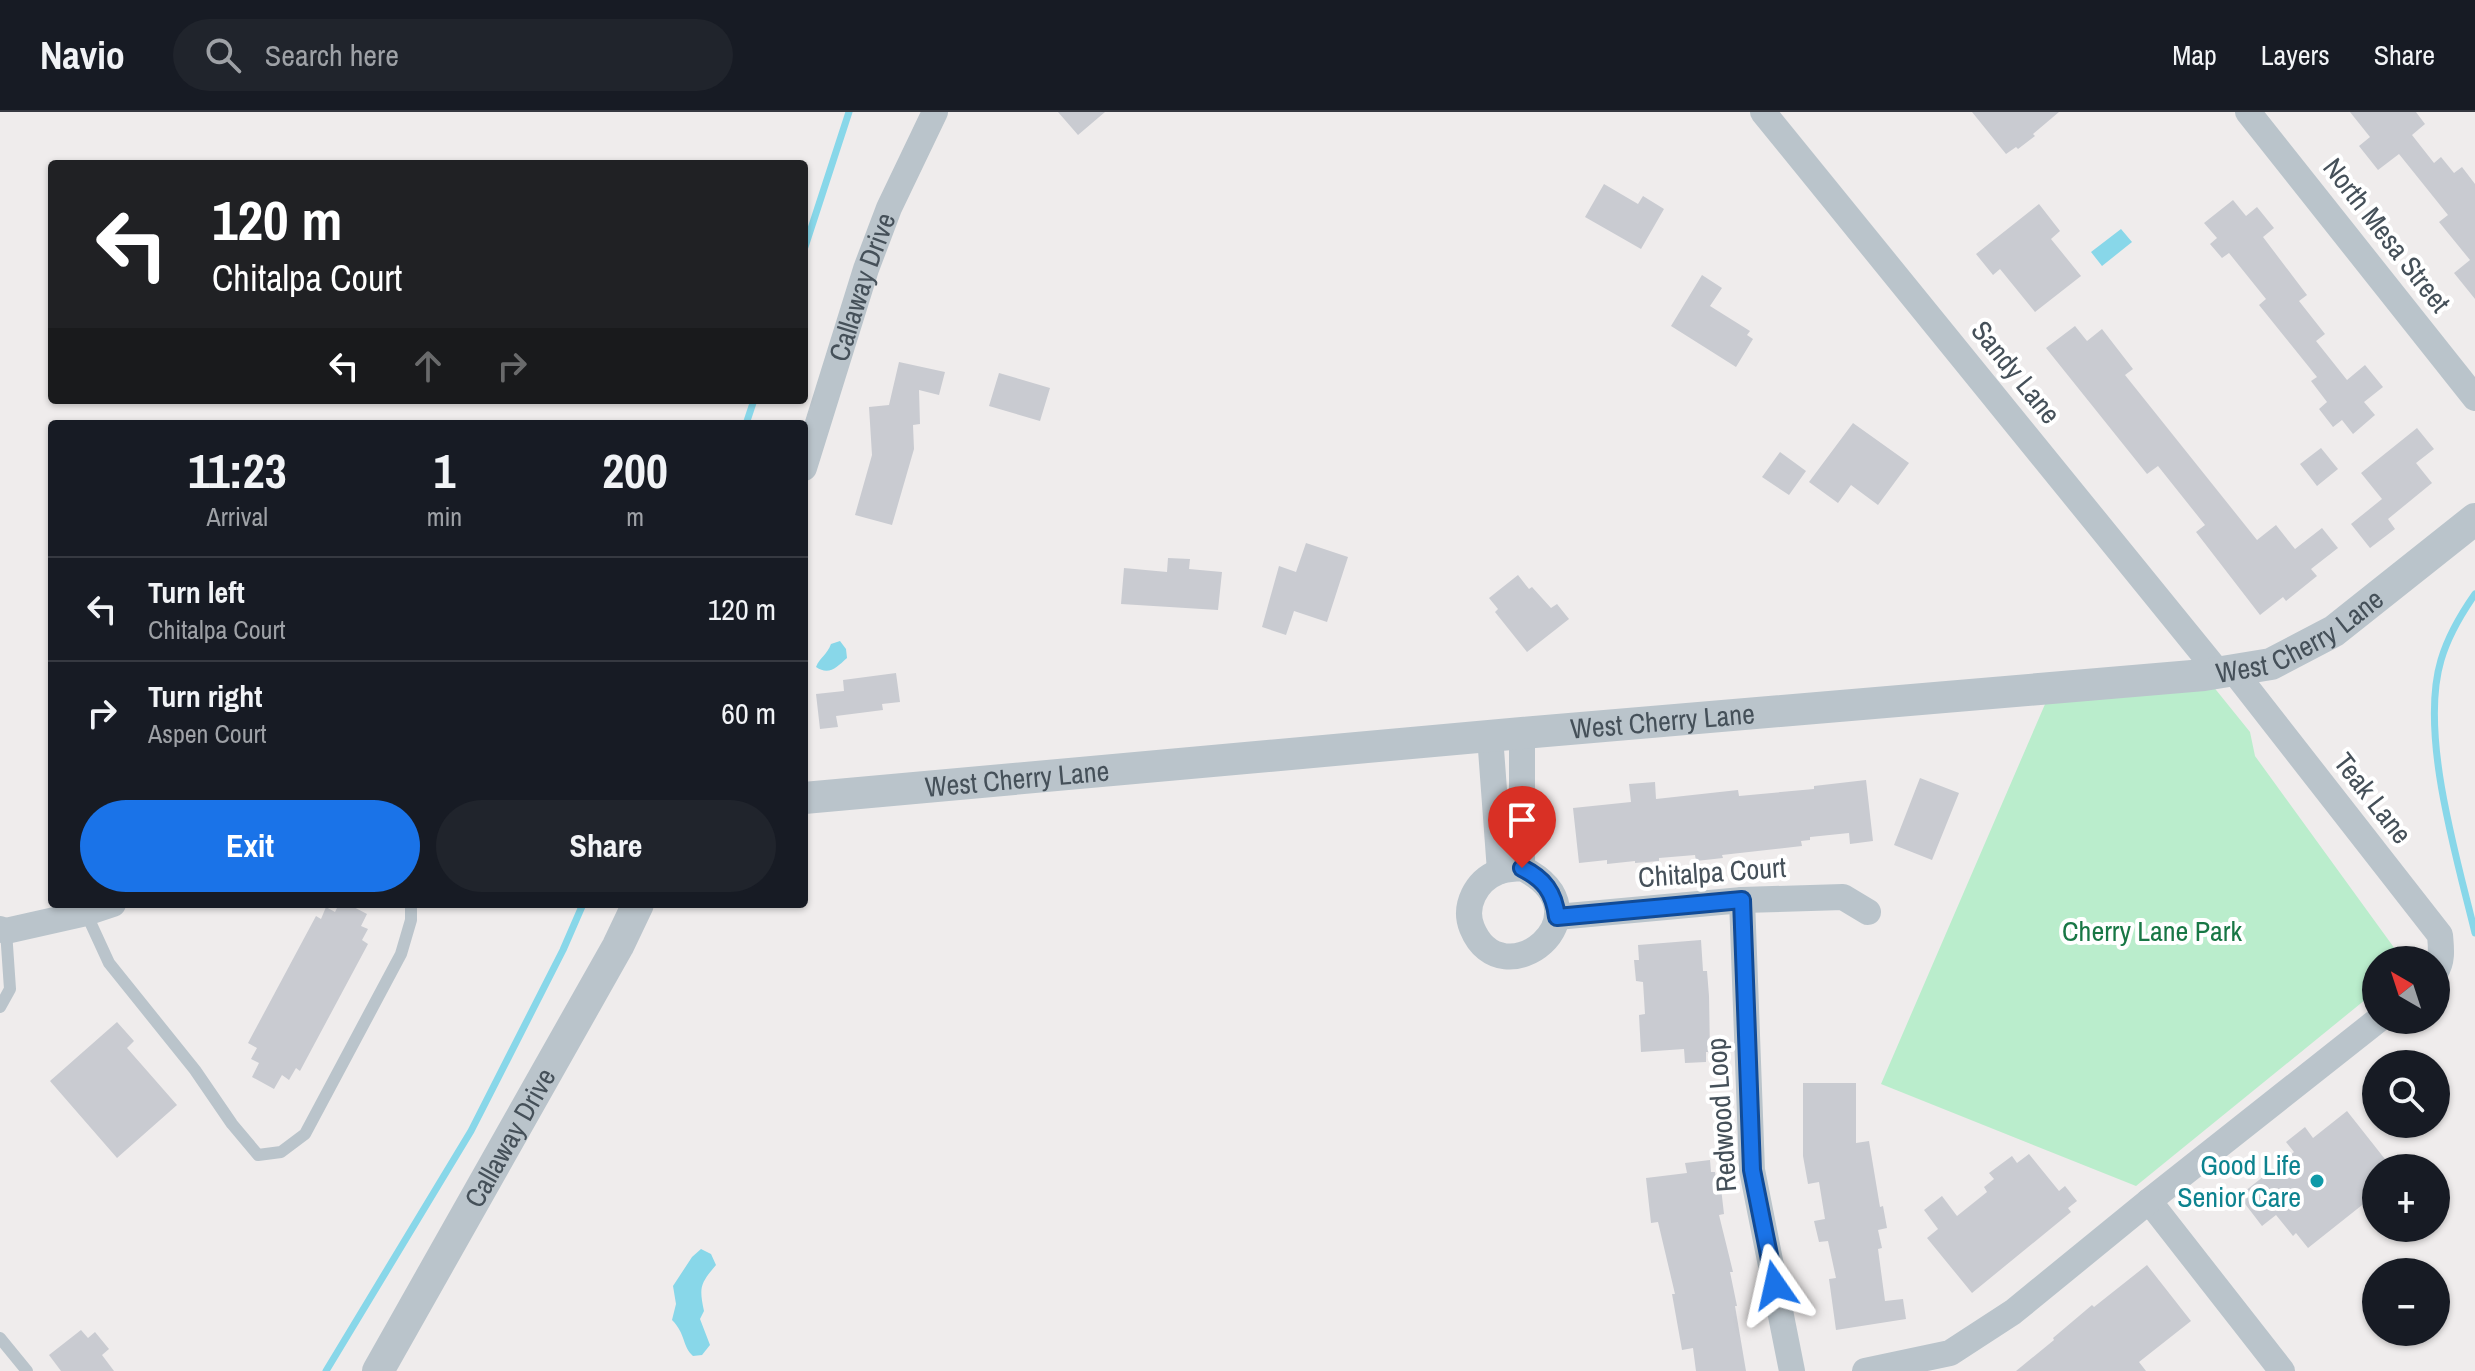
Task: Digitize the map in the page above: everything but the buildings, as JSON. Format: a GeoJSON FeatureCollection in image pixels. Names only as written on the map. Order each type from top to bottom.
{"type":"FeatureCollection","features":[{"type":"Feature","properties":{"kind":"street","name":"Callaway Drive"},"geometry":{"type":"LineString","coordinates":[[808,455],[866,269],[889,208],[935,112]]}},
{"type":"Feature","properties":{"kind":"street","name":"Sandy Lane"},"geometry":{"type":"LineString","coordinates":[[1763,112],[2226,671]]}},
{"type":"Feature","properties":{"kind":"street","name":"North Mesa Street"},"geometry":{"type":"LineString","coordinates":[[2248,112],[2475,398]]}},
{"type":"Feature","properties":{"kind":"street","name":"West Cherry Lane"},"geometry":{"type":"LineString","coordinates":[[808,798],[2226,671],[2271,664],[2334,631],[2475,519]]}},
{"type":"Feature","properties":{"kind":"street","name":"Teak Lane"},"geometry":{"type":"LineString","coordinates":[[2226,671],[2440,935],[2441,946]]}},
{"type":"Feature","properties":{"kind":"street"},"geometry":{"type":"LineString","coordinates":[[1511,869],[1522,733]]}},
{"type":"Feature","properties":{"kind":"street"},"geometry":{"type":"LineString","coordinates":[[1490,736],[1511,869]]}},
{"type":"Feature","properties":{"kind":"street"},"geometry":{"type":"LineString","coordinates":[[1511,869],[1547,885],[1555,900],[1557,917],[1552,933],[1541,947],[1526,955],[1509,957],[1492,952],[1479,941],[1471,926],[1469,909],[1474,892],[1485,879],[1511,869]]}},
{"type":"Feature","properties":{"kind":"street","name":"Chitalpa Court"},"geometry":{"type":"LineString","coordinates":[[1557,917],[1742,900],[1843,897],[1868,912]]}},
{"type":"Feature","properties":{"kind":"street","name":"Redwood Loop"},"geometry":{"type":"LineString","coordinates":[[1742,900],[1752,1170],[1792,1371]]}},
{"type":"Feature","properties":{"kind":"street"},"geometry":{"type":"LineString","coordinates":[[3,930],[101,908]]}},
{"type":"Feature","properties":{"kind":"street","name":"Callaway Drive"},"geometry":{"type":"LineString","coordinates":[[378,1371],[618,946],[636,908]]}},
{"type":"Feature","properties":{"kind":"street"},"geometry":{"type":"LineString","coordinates":[[1865,1371],[1950,1353],[2013,1312],[2362,1033]]}},
{"type":"Feature","properties":{"kind":"street"},"geometry":{"type":"LineString","coordinates":[[2149,1201],[2282,1371]]}},
{"type":"Feature","properties":{"kind":"lane"},"geometry":{"type":"LineString","coordinates":[[86,913],[109,963],[258,1155],[281,1152],[305,1134],[401,954],[411,920],[411,908]]}},
{"type":"Feature","properties":{"kind":"lane"},"geometry":{"type":"LineString","coordinates":[[0,1007],[10,989],[3,930]]}},
{"type":"Feature","properties":{"kind":"lane"},"geometry":{"type":"LineString","coordinates":[[0,1338],[27,1371]]}},
{"type":"Feature","properties":{"kind":"green space","name":"Cherry Lane Park"},"geometry":{"type":"Polygon","coordinates":[[[2204,675],[2250,732],[2255,756],[2393,946],[2362,946],[2362,1002],[2136,1186],[1881,1084],[2052,688],[2204,675]]]}},
{"type":"Feature","properties":{"kind":"water"},"geometry":{"type":"Polygon","coordinates":[[[2121,229],[2132,242],[2102,266],[2091,252],[2121,229]]]}},
{"type":"Feature","properties":{"kind":"water"},"geometry":{"type":"Polygon","coordinates":[[[840,641],[846,649],[847,658],[829,670],[816,667],[831,644],[840,641]]]}},
{"type":"Feature","properties":{"kind":"water"},"geometry":{"type":"Polygon","coordinates":[[[701,1249],[711,1254],[716,1265],[701,1291],[704,1311],[700,1319],[710,1345],[702,1355],[693,1356],[672,1320],[676,1304],[673,1286],[701,1249]]]}},
{"type":"Feature","properties":{"kind":"waterway"},"geometry":{"type":"LineString","coordinates":[[808,238],[849,112]]}},
{"type":"Feature","properties":{"kind":"waterway"},"geometry":{"type":"LineString","coordinates":[[747,420],[753,404]]}},
{"type":"Feature","properties":{"kind":"waterway"},"geometry":{"type":"LineString","coordinates":[[2475,594],[2455,626],[2441,660],[2435,690],[2434,723],[2443,796],[2475,933]]}},
{"type":"Feature","properties":{"kind":"waterway"},"geometry":{"type":"LineString","coordinates":[[326,1371],[471,1131],[581,908]]}},
{"type":"Feature","properties":{"kind":"place","name":"Good Life Senior Care"},"geometry":{"type":"Point","coordinates":[2317,1181]}},
{"type":"Feature","properties":{"kind":"route"},"geometry":{"type":"LineString","coordinates":[[1522,868],[1547,885],[1555,900],[1557,917],[1742,900],[1752,1170],[1775,1285]]}}]}
